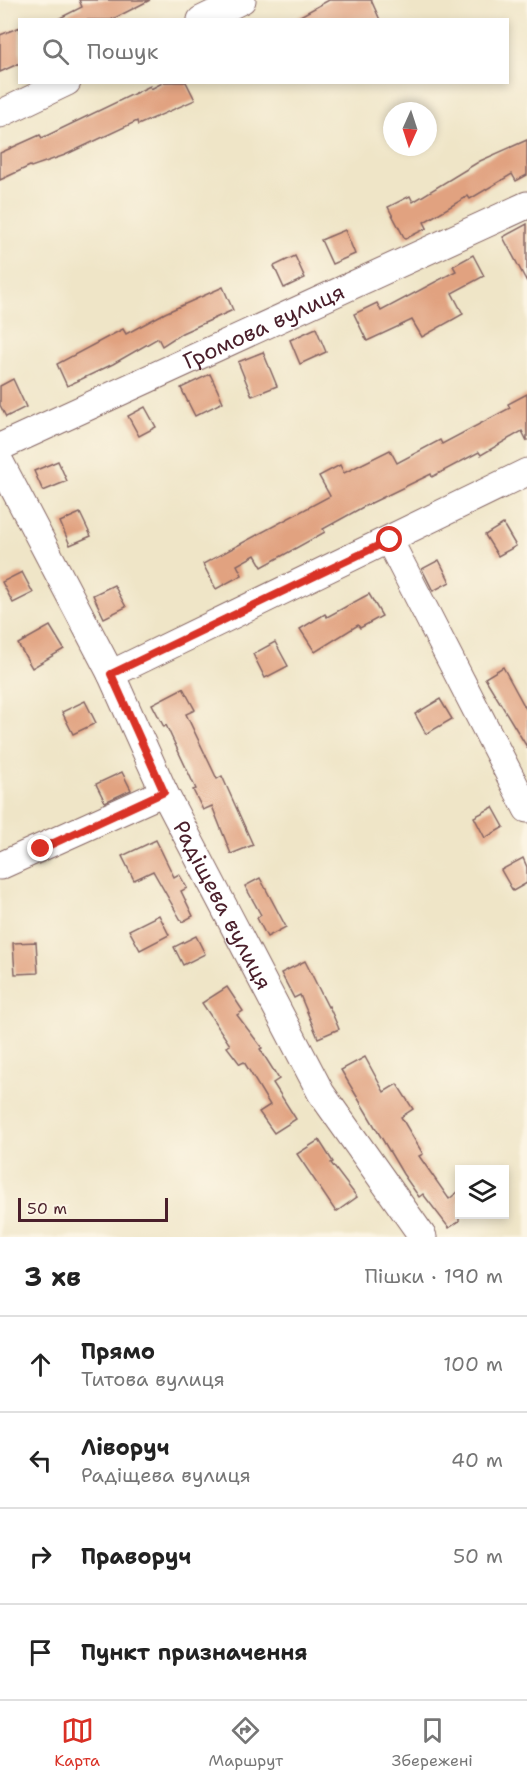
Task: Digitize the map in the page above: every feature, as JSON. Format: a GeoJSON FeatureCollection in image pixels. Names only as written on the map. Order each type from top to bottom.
{"type":"FeatureCollection","features":[{"type":"Feature","properties":{"kind":"street"},"geometry":{"type":"LineString","coordinates":[[205,18],[242,0]]}},
{"type":"Feature","properties":{"kind":"street"},"geometry":{"type":"LineString","coordinates":[[0,114],[63,84]]}},
{"type":"Feature","properties":{"kind":"street","name":"Громова вулиця"},"geometry":{"type":"LineString","coordinates":[[0,447],[527,205]]}},
{"type":"Feature","properties":{"kind":"street","name":"Радіщева вулиця"},"geometry":{"type":"LineString","coordinates":[[0,462],[111,674],[164,792],[321,1093],[423,1237]]}},
{"type":"Feature","properties":{"kind":"street"},"geometry":{"type":"LineString","coordinates":[[111,674],[527,472]]}},
{"type":"Feature","properties":{"kind":"street"},"geometry":{"type":"LineString","coordinates":[[390,540],[527,809]]}},
{"type":"Feature","properties":{"kind":"street"},"geometry":{"type":"LineString","coordinates":[[0,866],[164,792]]}},
{"type":"Feature","properties":{"kind":"building"},"geometry":{"type":"Polygon","coordinates":[[[79,0],[150,0],[115,18],[60,18],[82,7],[79,0]]]}},
{"type":"Feature","properties":{"kind":"building"},"geometry":{"type":"Polygon","coordinates":[[[329,0],[371,0],[379,18],[297,18],[329,0]]]}},
{"type":"Feature","properties":{"kind":"building"},"geometry":{"type":"Polygon","coordinates":[[[18,28],[18,64],[0,72],[0,35],[18,28]]]}},
{"type":"Feature","properties":{"kind":"building"},"geometry":{"type":"Polygon","coordinates":[[[160,84],[187,84],[195,100],[138,125],[137,121],[65,155],[30,166],[0,180],[0,153],[40,135],[42,138],[150,86],[151,89],[160,84]]]}},
{"type":"Feature","properties":{"kind":"building"},"geometry":{"type":"Polygon","coordinates":[[[527,140],[527,175],[516,181],[512,174],[470,199],[468,196],[424,222],[427,228],[405,239],[388,207],[410,196],[413,202],[480,161],[527,140]]]}},
{"type":"Feature","properties":{"kind":"building"},"geometry":{"type":"Polygon","coordinates":[[[527,224],[527,282],[503,237],[527,224]]]}},
{"type":"Feature","properties":{"kind":"building"},"geometry":{"type":"Polygon","coordinates":[[[345,230],[355,254],[332,264],[321,240],[345,230]]]}},
{"type":"Feature","properties":{"kind":"building"},"geometry":{"type":"Polygon","coordinates":[[[473,255],[484,276],[452,293],[463,314],[422,337],[412,320],[367,341],[354,314],[377,303],[381,311],[456,271],[453,266],[473,255]]]}},
{"type":"Feature","properties":{"kind":"building"},"geometry":{"type":"Polygon","coordinates":[[[295,256],[305,278],[284,288],[274,266],[295,256]]]}},
{"type":"Feature","properties":{"kind":"building"},"geometry":{"type":"Polygon","coordinates":[[[223,287],[233,310],[182,333],[162,346],[158,338],[113,364],[67,386],[57,364],[123,329],[126,334],[165,313],[223,287]]]}},
{"type":"Feature","properties":{"kind":"building"},"geometry":{"type":"Polygon","coordinates":[[[316,328],[326,352],[300,364],[290,340],[316,328]]]}},
{"type":"Feature","properties":{"kind":"building"},"geometry":{"type":"Polygon","coordinates":[[[263,352],[277,386],[252,396],[238,362],[263,352]]]}},
{"type":"Feature","properties":{"kind":"building"},"geometry":{"type":"Polygon","coordinates":[[[210,374],[223,402],[195,416],[181,388],[210,374]]]}},
{"type":"Feature","properties":{"kind":"building"},"geometry":{"type":"Polygon","coordinates":[[[13,379],[26,407],[6,417],[0,405],[0,386],[13,379]]]}},
{"type":"Feature","properties":{"kind":"building"},"geometry":{"type":"Polygon","coordinates":[[[527,394],[527,441],[522,431],[481,455],[479,452],[432,477],[431,474],[323,529],[325,532],[262,567],[255,555],[237,565],[242,575],[216,589],[203,564],[330,496],[319,476],[340,465],[344,473],[390,450],[397,463],[440,440],[442,444],[510,408],[508,404],[527,394]]]}},
{"type":"Feature","properties":{"kind":"building"},"geometry":{"type":"Polygon","coordinates":[[[145,407],[156,427],[139,436],[128,416],[145,407]]]}},
{"type":"Feature","properties":{"kind":"building"},"geometry":{"type":"Polygon","coordinates":[[[58,461],[67,481],[43,491],[34,471],[58,461]]]}},
{"type":"Feature","properties":{"kind":"building"},"geometry":{"type":"Polygon","coordinates":[[[80,513],[91,536],[70,545],[60,522],[80,513]]]}},
{"type":"Feature","properties":{"kind":"building"},"geometry":{"type":"Polygon","coordinates":[[[503,524],[516,546],[498,556],[485,535],[503,524]]]}},
{"type":"Feature","properties":{"kind":"building"},"geometry":{"type":"Polygon","coordinates":[[[439,560],[450,582],[433,591],[422,569],[439,560]]]}},
{"type":"Feature","properties":{"kind":"building"},"geometry":{"type":"Polygon","coordinates":[[[22,572],[33,593],[13,603],[2,582],[22,572]]]}},
{"type":"Feature","properties":{"kind":"building"},"geometry":{"type":"Polygon","coordinates":[[[114,585],[126,607],[104,618],[93,595],[114,585]]]}},
{"type":"Feature","properties":{"kind":"building"},"geometry":{"type":"Polygon","coordinates":[[[369,594],[382,616],[360,628],[358,625],[315,652],[300,629],[325,614],[327,617],[369,594]]]}},
{"type":"Feature","properties":{"kind":"building"},"geometry":{"type":"Polygon","coordinates":[[[50,626],[64,649],[32,668],[18,644],[50,626]]]}},
{"type":"Feature","properties":{"kind":"building"},"geometry":{"type":"Polygon","coordinates":[[[275,642],[288,666],[265,678],[253,654],[275,642]]]}},
{"type":"Feature","properties":{"kind":"building"},"geometry":{"type":"Polygon","coordinates":[[[503,667],[527,711],[527,747],[485,678],[503,667]]]}},
{"type":"Feature","properties":{"kind":"building"},"geometry":{"type":"Polygon","coordinates":[[[183,688],[195,710],[186,714],[217,779],[222,776],[253,845],[231,854],[212,806],[203,810],[193,790],[196,789],[166,725],[164,727],[152,704],[183,688]]]}},
{"type":"Feature","properties":{"kind":"building"},"geometry":{"type":"Polygon","coordinates":[[[440,699],[452,719],[426,734],[415,714],[440,699]]]}},
{"type":"Feature","properties":{"kind":"building"},"geometry":{"type":"Polygon","coordinates":[[[85,701],[96,723],[73,734],[62,712],[85,701]]]}},
{"type":"Feature","properties":{"kind":"building"},"geometry":{"type":"Polygon","coordinates":[[[122,772],[131,790],[105,802],[96,784],[122,772]]]}},
{"type":"Feature","properties":{"kind":"building"},"geometry":{"type":"Polygon","coordinates":[[[493,807],[504,827],[485,838],[474,817],[493,807]]]}},
{"type":"Feature","properties":{"kind":"building"},"geometry":{"type":"Polygon","coordinates":[[[156,840],[174,877],[179,874],[187,888],[181,891],[193,916],[182,922],[153,871],[134,880],[122,856],[156,840]]]}},
{"type":"Feature","properties":{"kind":"building"},"geometry":{"type":"Polygon","coordinates":[[[523,858],[527,867],[527,883],[513,891],[501,870],[523,858]]]}},
{"type":"Feature","properties":{"kind":"building"},"geometry":{"type":"Polygon","coordinates":[[[260,878],[286,927],[267,937],[257,918],[261,915],[245,886],[260,878]]]}},
{"type":"Feature","properties":{"kind":"building"},"geometry":{"type":"Polygon","coordinates":[[[159,915],[169,935],[140,950],[129,930],[159,915]]]}},
{"type":"Feature","properties":{"kind":"building"},"geometry":{"type":"Polygon","coordinates":[[[196,936],[205,954],[183,965],[174,947],[196,936]]]}},
{"type":"Feature","properties":{"kind":"building"},"geometry":{"type":"Polygon","coordinates":[[[36,942],[38,973],[15,974],[13,943],[36,942]]]}},
{"type":"Feature","properties":{"kind":"building"},"geometry":{"type":"Polygon","coordinates":[[[305,961],[339,1029],[318,1038],[300,995],[294,998],[281,973],[305,961]]]}},
{"type":"Feature","properties":{"kind":"building"},"geometry":{"type":"Polygon","coordinates":[[[227,987],[243,1011],[237,1015],[262,1048],[260,1049],[279,1079],[273,1083],[296,1119],[274,1133],[259,1112],[270,1105],[244,1062],[240,1064],[227,1047],[230,1045],[202,1003],[227,987]]]}},
{"type":"Feature","properties":{"kind":"building"},"geometry":{"type":"Polygon","coordinates":[[[365,1057],[384,1092],[397,1084],[413,1109],[401,1117],[423,1154],[419,1156],[449,1199],[455,1194],[455,1219],[459,1221],[449,1228],[423,1194],[419,1197],[341,1070],[365,1057]]]}},
{"type":"Feature","properties":{"kind":"building"},"geometry":{"type":"Polygon","coordinates":[[[319,1140],[333,1162],[331,1163],[357,1197],[336,1212],[297,1154],[319,1140]]]}},
{"type":"Feature","properties":{"kind":"route"},"geometry":{"type":"LineString","coordinates":[[41,849],[164,792],[111,674],[390,540]]}}]}
